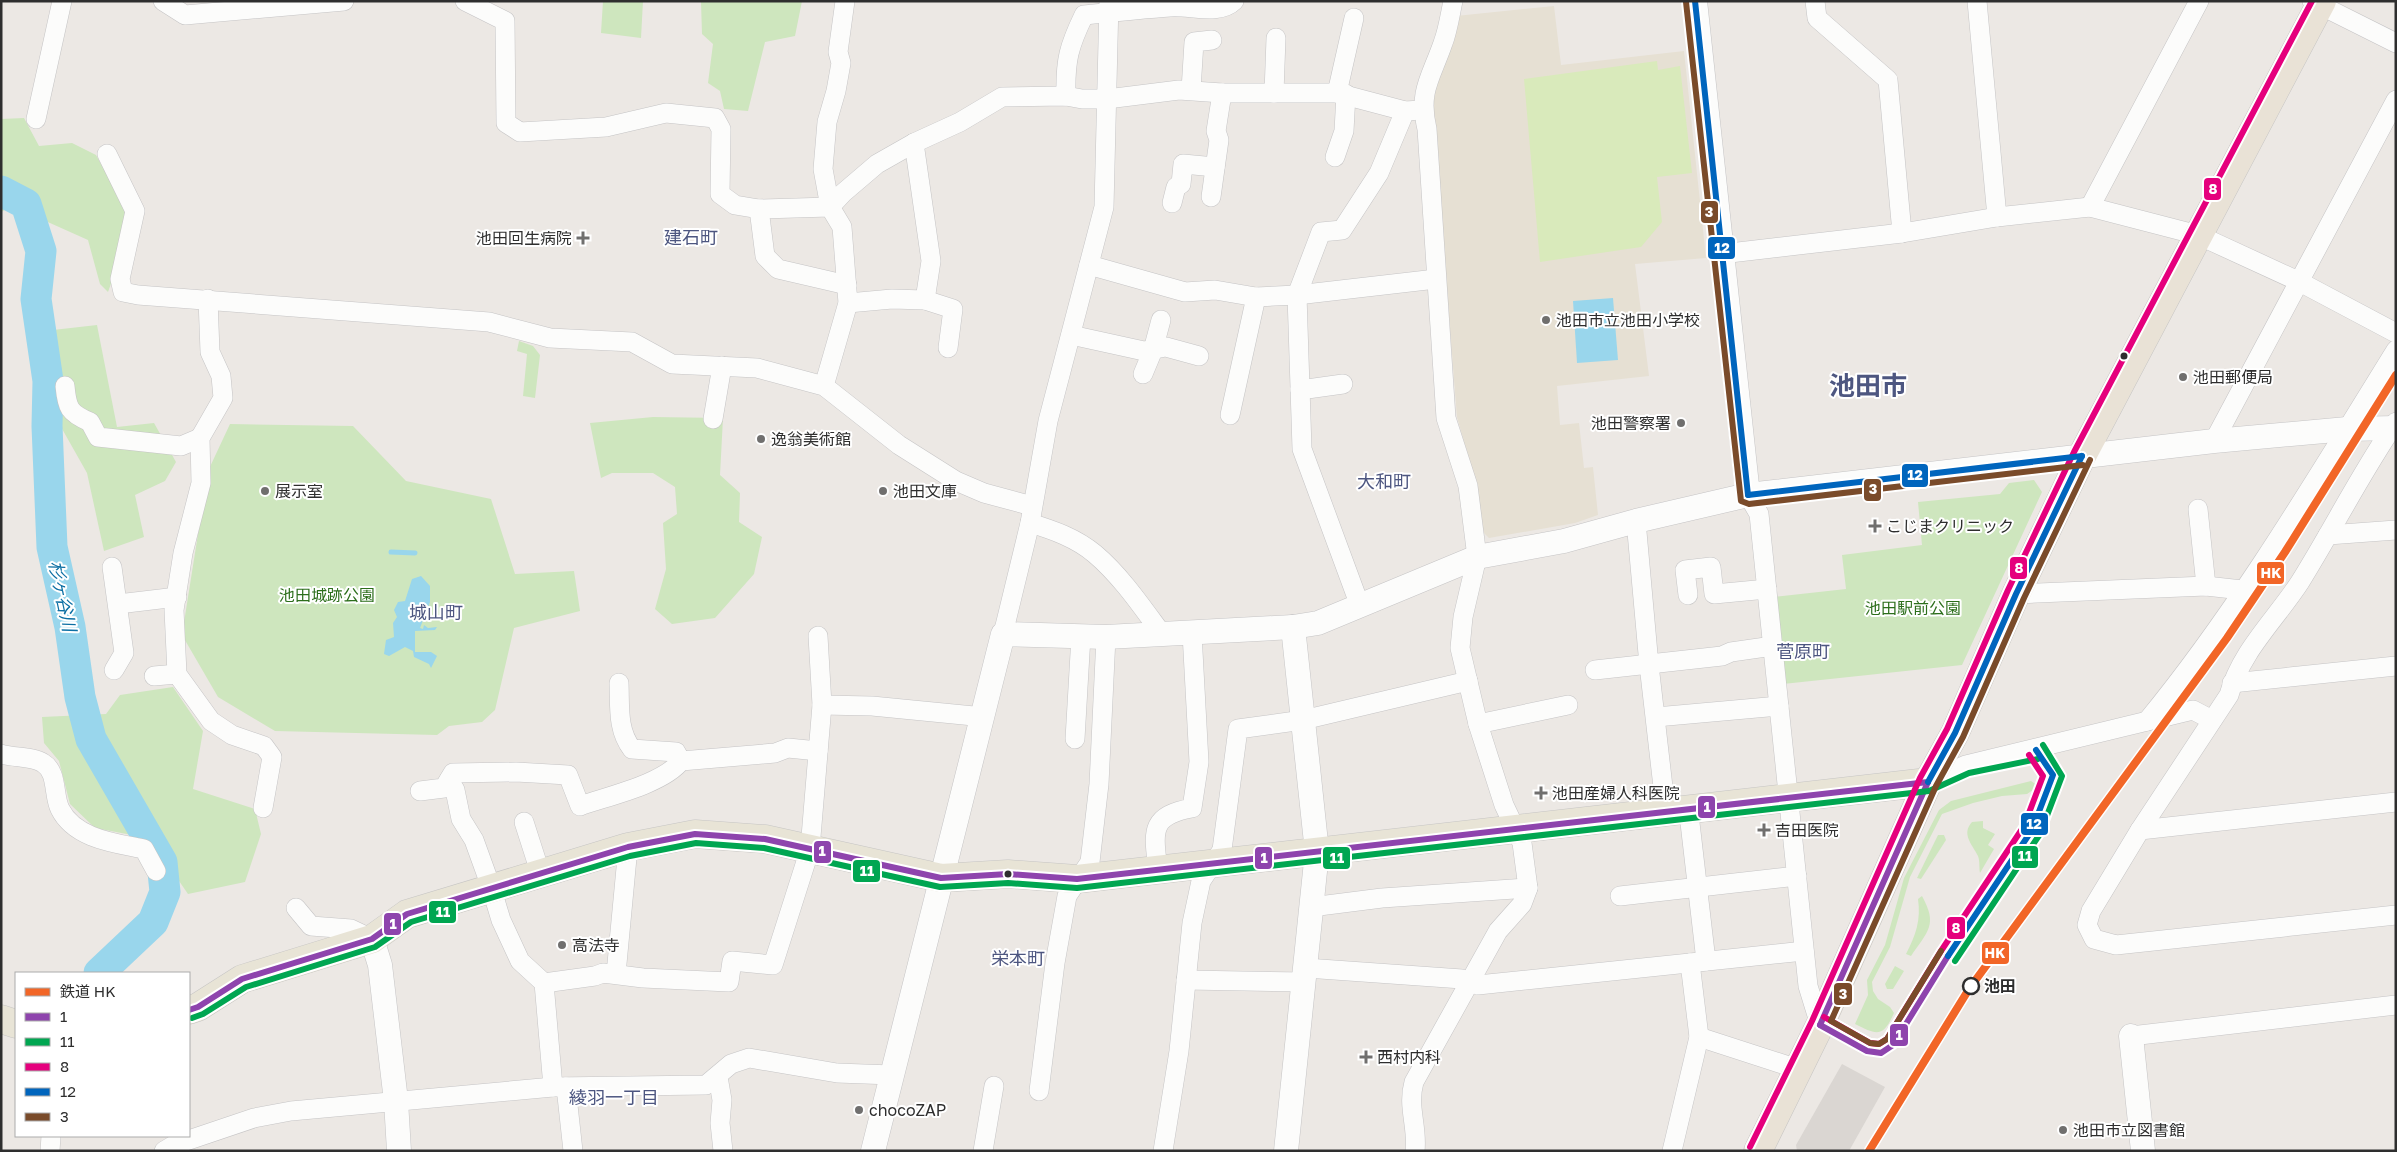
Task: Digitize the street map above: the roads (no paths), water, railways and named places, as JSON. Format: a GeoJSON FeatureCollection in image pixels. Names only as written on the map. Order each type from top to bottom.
{"type":"FeatureCollection","features":[{"type":"Feature","properties":{"kind":"highway"},"geometry":{"type":"LineString","coordinates":[[1758,1151],[1820,1025],[1928,782],[1955,733],[2016,594],[2082,456],[2318,2]]}},
{"type":"Feature","properties":{"kind":"main road"},"geometry":{"type":"LineString","coordinates":[[190,1010],[198,1007],[242,979],[372,939],[407,914],[628,846],[695,834],[765,839],[940,878],[1008,874],[1077,879],[1516,830],[1678,818],[1789,799],[1928,782]]}},
{"type":"Feature","properties":{"kind":"main road"},"geometry":{"type":"LineString","coordinates":[[1,1019],[15,1024]]}},
{"type":"Feature","properties":{"kind":"street"},"geometry":{"type":"LineString","coordinates":[[36,119],[62,1]]}},
{"type":"Feature","properties":{"kind":"street"},"geometry":{"type":"LineString","coordinates":[[465,1],[505,22],[506,123],[520,132],[606,127],[666,113],[715,118],[721,129],[720,194],[735,205],[759,209],[830,207],[843,193],[877,164],[914,143],[960,122],[1002,97],[1066,96],[1082,99],[1107,99],[1191,90],[1222,93],[1342,94],[1414,110],[1428,129],[1446,418],[1468,486],[1478,558],[1463,617],[1460,648],[1478,724],[1504,805],[1522,843],[1528,888],[1522,904],[1498,931],[1414,1082],[1410,1097],[1416,1139],[1415,1151]]}},
{"type":"Feature","properties":{"kind":"street"},"geometry":{"type":"LineString","coordinates":[[824,386],[847,294],[842,227],[830,207],[823,169],[826,122],[836,92],[841,63],[838,52],[845,1]]}},
{"type":"Feature","properties":{"kind":"street"},"geometry":{"type":"LineString","coordinates":[[1066,96],[1065,66],[1071,44],[1084,15],[1109,7],[1173,6],[1201,9],[1230,6],[1234,1]]}},
{"type":"Feature","properties":{"kind":"street"},"geometry":{"type":"LineString","coordinates":[[1360,606],[1302,449],[1297,295],[1321,232],[1342,230],[1379,173],[1425,90],[1444,41],[1453,1]]}},
{"type":"Feature","properties":{"kind":"street"},"geometry":{"type":"LineString","coordinates":[[1695,1],[1748,495],[1759,514],[1808,986],[1820,1025]]}},
{"type":"Feature","properties":{"kind":"street"},"geometry":{"type":"LineString","coordinates":[[1815,1],[1817,18],[1888,80],[1902,233]]}},
{"type":"Feature","properties":{"kind":"street"},"geometry":{"type":"LineString","coordinates":[[1977,1],[1997,217]]}},
{"type":"Feature","properties":{"kind":"street"},"geometry":{"type":"LineString","coordinates":[[2090,207],[2199,1]]}},
{"type":"Feature","properties":{"kind":"street"},"geometry":{"type":"LineString","coordinates":[[165,2],[185,15],[230,6],[338,2]]}},
{"type":"Feature","properties":{"kind":"street"},"geometry":{"type":"LineString","coordinates":[[2318,2],[2396,43]]}},
{"type":"Feature","properties":{"kind":"street"},"geometry":{"type":"LineString","coordinates":[[873,1151],[940,878],[984,717],[1030,515],[1048,421],[1104,207],[1109,7]]}},
{"type":"Feature","properties":{"kind":"street"},"geometry":{"type":"LineString","coordinates":[[1335,158],[1344,131],[1342,94],[1354,18]]}},
{"type":"Feature","properties":{"kind":"street"},"geometry":{"type":"LineString","coordinates":[[1274,93],[1276,38]]}},
{"type":"Feature","properties":{"kind":"street"},"geometry":{"type":"LineString","coordinates":[[1191,90],[1194,42],[1212,40]]}},
{"type":"Feature","properties":{"kind":"street"},"geometry":{"type":"LineString","coordinates":[[1211,197],[1219,140],[1216,132],[1222,93]]}},
{"type":"Feature","properties":{"kind":"street"},"geometry":{"type":"LineString","coordinates":[[2214,440],[2396,100]]}},
{"type":"Feature","properties":{"kind":"street"},"geometry":{"type":"LineString","coordinates":[[914,143],[931,262],[925,300]]}},
{"type":"Feature","properties":{"kind":"street"},"geometry":{"type":"LineString","coordinates":[[107,154],[135,210],[120,279],[123,292],[138,295],[488,322],[550,338],[632,342],[672,364],[757,368],[824,386],[899,445],[956,481],[1030,515],[1095,554],[1128,590],[1162,634]]}},
{"type":"Feature","properties":{"kind":"street"},"geometry":{"type":"LineString","coordinates":[[1172,203],[1176,187],[1181,184],[1183,164],[1215,168]]}},
{"type":"Feature","properties":{"kind":"street"},"geometry":{"type":"LineString","coordinates":[[1721,254],[1902,233],[1997,217],[2090,207],[2198,235],[2298,281],[2396,333]]}},
{"type":"Feature","properties":{"kind":"street"},"geometry":{"type":"LineString","coordinates":[[759,209],[765,256],[778,269],[847,294],[892,299],[925,300],[953,309],[948,348]]}},
{"type":"Feature","properties":{"kind":"street"},"geometry":{"type":"LineString","coordinates":[[1089,266],[1185,292],[1215,290],[1256,296],[1297,295],[1436,279]]}},
{"type":"Feature","properties":{"kind":"street"},"geometry":{"type":"LineString","coordinates":[[1230,415],[1256,296]]}},
{"type":"Feature","properties":{"kind":"street"},"geometry":{"type":"LineString","coordinates":[[208,299],[210,352],[221,376],[223,398],[200,438],[201,483],[183,553],[174,610],[177,674],[211,720],[232,735],[264,746],[272,757],[263,808]]}},
{"type":"Feature","properties":{"kind":"street"},"geometry":{"type":"LineString","coordinates":[[1144,374],[1161,320]]}},
{"type":"Feature","properties":{"kind":"street"},"geometry":{"type":"LineString","coordinates":[[1071,335],[1144,351],[1166,347],[1199,356]]}},
{"type":"Feature","properties":{"kind":"street"},"geometry":{"type":"LineString","coordinates":[[2147,721],[2170,693],[2242,590],[2396,350]]}},
{"type":"Feature","properties":{"kind":"street"},"geometry":{"type":"LineString","coordinates":[[713,419],[722,366]]}},
{"type":"Feature","properties":{"kind":"street"},"geometry":{"type":"LineString","coordinates":[[1300,390],[1343,384]]}},
{"type":"Feature","properties":{"kind":"street"},"geometry":{"type":"LineString","coordinates":[[65,386],[66,402],[74,414],[90,422],[98,437],[181,446],[200,438]]}},
{"type":"Feature","properties":{"kind":"street"},"geometry":{"type":"LineString","coordinates":[[1004,634],[1106,638],[1293,627],[1318,623],[1478,558],[1564,541],[1636,521],[1748,495],[2214,440],[2394,426]]}},
{"type":"Feature","properties":{"kind":"street"},"geometry":{"type":"LineString","coordinates":[[2394,426],[2298,584],[2269,621],[2232,684],[2229,694],[2140,830],[2091,911],[2087,925],[2094,940],[2116,945],[2396,915]]}},
{"type":"Feature","properties":{"kind":"street"},"geometry":{"type":"LineString","coordinates":[[2198,509],[2206,586]]}},
{"type":"Feature","properties":{"kind":"street"},"geometry":{"type":"LineString","coordinates":[[1636,521],[1649,664],[1656,717],[1678,818],[1698,887],[1699,1037],[1672,1151]]}},
{"type":"Feature","properties":{"kind":"street"},"geometry":{"type":"LineString","coordinates":[[2328,535],[2396,530]]}},
{"type":"Feature","properties":{"kind":"street"},"geometry":{"type":"LineString","coordinates":[[112,567],[124,653],[114,670]]}},
{"type":"Feature","properties":{"kind":"street"},"geometry":{"type":"LineString","coordinates":[[1688,595],[1685,570],[1711,567],[1714,594],[1767,589]]}},
{"type":"Feature","properties":{"kind":"street"},"geometry":{"type":"LineString","coordinates":[[2016,594],[2206,586],[2242,590]]}},
{"type":"Feature","properties":{"kind":"street"},"geometry":{"type":"LineString","coordinates":[[118,604],[177,598]]}},
{"type":"Feature","properties":{"kind":"street"},"geometry":{"type":"LineString","coordinates":[[1286,1151],[1317,852],[1293,627]]}},
{"type":"Feature","properties":{"kind":"street"},"geometry":{"type":"LineString","coordinates":[[1158,871],[1156,830],[1164,816],[1192,808],[1199,762],[1192,632]]}},
{"type":"Feature","properties":{"kind":"street"},"geometry":{"type":"LineString","coordinates":[[544,983],[596,976],[603,973],[643,978],[729,982],[732,961],[773,965],[810,848],[822,705],[818,636]]}},
{"type":"Feature","properties":{"kind":"street"},"geometry":{"type":"LineString","coordinates":[[1081,636],[1069,740],[1101,744]]}},
{"type":"Feature","properties":{"kind":"street"},"geometry":{"type":"LineString","coordinates":[[1038,1091],[1055,963],[1067,896],[1090,862],[1099,784],[1106,638]]}},
{"type":"Feature","properties":{"kind":"street"},"geometry":{"type":"LineString","coordinates":[[1595,670],[1722,656],[1731,652],[1773,646]]}},
{"type":"Feature","properties":{"kind":"street"},"geometry":{"type":"LineString","coordinates":[[2232,684],[2396,666]]}},
{"type":"Feature","properties":{"kind":"street"},"geometry":{"type":"LineString","coordinates":[[154,676],[177,674]]}},
{"type":"Feature","properties":{"kind":"street"},"geometry":{"type":"LineString","coordinates":[[1163,1151],[1178,1060],[1192,923],[1201,881],[1210,865],[1222,850],[1238,729],[1303,720],[1468,681]]}},
{"type":"Feature","properties":{"kind":"street"},"geometry":{"type":"LineString","coordinates":[[618,683],[621,725],[632,748],[676,752],[681,761]]}},
{"type":"Feature","properties":{"kind":"street"},"geometry":{"type":"LineString","coordinates":[[1478,724],[1568,704]]}},
{"type":"Feature","properties":{"kind":"street"},"geometry":{"type":"LineString","coordinates":[[822,705],[872,706],[984,717]]}},
{"type":"Feature","properties":{"kind":"street"},"geometry":{"type":"LineString","coordinates":[[1656,717],[1779,706]]}},
{"type":"Feature","properties":{"kind":"street"},"geometry":{"type":"LineString","coordinates":[[1928,782],[1966,766],[2192,710],[2212,720]]}},
{"type":"Feature","properties":{"kind":"street"},"geometry":{"type":"LineString","coordinates":[[420,791],[444,788],[453,772],[516,772],[568,775],[580,806],[650,781],[676,768],[681,761],[775,753],[788,748],[818,751]]}},
{"type":"Feature","properties":{"kind":"street"},"geometry":{"type":"LineString","coordinates":[[1,754],[43,762],[51,770],[60,809],[74,824],[91,836],[144,849],[156,871]]}},
{"type":"Feature","properties":{"kind":"street"},"geometry":{"type":"LineString","coordinates":[[449,780],[454,790],[461,819],[474,840],[501,920],[520,961],[544,983],[559,1087],[572,1151]]}},
{"type":"Feature","properties":{"kind":"street"},"geometry":{"type":"LineString","coordinates":[[2140,830],[2396,802]]}},
{"type":"Feature","properties":{"kind":"street"},"geometry":{"type":"LineString","coordinates":[[524,822],[540,872]]}},
{"type":"Feature","properties":{"kind":"street"},"geometry":{"type":"LineString","coordinates":[[616,974],[628,846]]}},
{"type":"Feature","properties":{"kind":"street"},"geometry":{"type":"LineString","coordinates":[[1620,896],[1797,876]]}},
{"type":"Feature","properties":{"kind":"street"},"geometry":{"type":"LineString","coordinates":[[1311,907],[1382,898],[1528,888]]}},
{"type":"Feature","properties":{"kind":"street"},"geometry":{"type":"LineString","coordinates":[[296,908],[311,926],[351,929],[372,939],[380,965],[396,1101],[399,1151]]}},
{"type":"Feature","properties":{"kind":"street"},"geometry":{"type":"LineString","coordinates":[[1186,980],[1305,975],[1462,979],[1478,985],[1804,951]]}},
{"type":"Feature","properties":{"kind":"street"},"geometry":{"type":"LineString","coordinates":[[2143,1151],[2131,1036],[2396,1006]]}},
{"type":"Feature","properties":{"kind":"street"},"geometry":{"type":"LineString","coordinates":[[1699,1037],[1798,1069]]}},
{"type":"Feature","properties":{"kind":"street"},"geometry":{"type":"LineString","coordinates":[[164,1151],[174,1145],[254,1118],[291,1111],[559,1087],[706,1085],[718,1078],[731,1064],[749,1058],[837,1073],[892,1075]]}},
{"type":"Feature","properties":{"kind":"street"},"geometry":{"type":"LineString","coordinates":[[718,1078],[722,1100],[720,1122],[723,1151]]}},
{"type":"Feature","properties":{"kind":"street"},"geometry":{"type":"LineString","coordinates":[[983,1151],[994,1086]]}},
{"type":"Feature","properties":{"kind":"street"},"geometry":{"type":"LineString","coordinates":[[50,1151],[51,1137]]}},
{"type":"Feature","properties":{"kind":"water"},"geometry":{"type":"Polygon","coordinates":[[[1613,298],[1618,360],[1577,363],[1573,301],[1613,298]]]}},
{"type":"Feature","properties":{"kind":"water"},"geometry":{"type":"Polygon","coordinates":[[[421,576],[430,586],[430,602],[420,628],[423,629],[424,625],[428,628],[437,627],[435,630],[415,631],[415,652],[431,652],[437,656],[431,668],[429,664],[414,657],[413,651],[405,647],[389,656],[384,654],[386,640],[394,637],[393,623],[397,617],[394,610],[398,602],[405,601],[412,579],[421,576]]]}},
{"type":"Feature","properties":{"kind":"waterway","name":"杉ヶ谷川"},"geometry":{"type":"LineString","coordinates":[[1,191],[26,204],[41,251],[36,299],[48,381],[47,426],[52,547],[70,627],[80,697],[91,739],[162,862],[165,892],[153,922],[100,972]]}},
{"type":"Feature","properties":{"kind":"waterway"},"geometry":{"type":"LineString","coordinates":[[391,552],[415,553]]}},
{"type":"Feature","properties":{"kind":"rail line","name":"HK"},"geometry":{"type":"LineString","coordinates":[[1869,1151],[1969,989],[2227,638],[2285,552],[2396,375]]}},
{"type":"Feature","properties":{"kind":"place","name":"池田回生病院"},"geometry":{"type":"Point","coordinates":[583,238]}},
{"type":"Feature","properties":{"kind":"place","name":"池田市立池田小学校"},"geometry":{"type":"Point","coordinates":[1546,320]}},
{"type":"Feature","properties":{"kind":"place","name":"池田郵便局"},"geometry":{"type":"Point","coordinates":[2183,377]}},
{"type":"Feature","properties":{"kind":"place","name":"池田警察署"},"geometry":{"type":"Point","coordinates":[1681,423]}},
{"type":"Feature","properties":{"kind":"place","name":"逸翁美術館"},"geometry":{"type":"Point","coordinates":[761,439]}},
{"type":"Feature","properties":{"kind":"place","name":"展示室"},"geometry":{"type":"Point","coordinates":[265,491]}},
{"type":"Feature","properties":{"kind":"place","name":"池田文庫"},"geometry":{"type":"Point","coordinates":[883,491]}},
{"type":"Feature","properties":{"kind":"place","name":"こじまクリニック"},"geometry":{"type":"Point","coordinates":[1875,526]}},
{"type":"Feature","properties":{"kind":"place","name":"池田産婦人科医院"},"geometry":{"type":"Point","coordinates":[1541,793]}},
{"type":"Feature","properties":{"kind":"place","name":"吉田医院"},"geometry":{"type":"Point","coordinates":[1764,830]}},
{"type":"Feature","properties":{"kind":"place","name":"高法寺"},"geometry":{"type":"Point","coordinates":[562,945]}},
{"type":"Feature","properties":{"kind":"place","name":"池田"},"geometry":{"type":"Point","coordinates":[1971,986]}},
{"type":"Feature","properties":{"kind":"place","name":"西村内科"},"geometry":{"type":"Point","coordinates":[1366,1057]}},
{"type":"Feature","properties":{"kind":"place","name":"chocoZAP"},"geometry":{"type":"Point","coordinates":[859,1110]}},
{"type":"Feature","properties":{"kind":"place","name":"池田市立図書館"},"geometry":{"type":"Point","coordinates":[2063,1130]}},
{"type":"Feature","properties":{"kind":"district","name":"建石町"},"geometry":{"type":"Point","coordinates":[691,237]}},
{"type":"Feature","properties":{"kind":"district","name":"池田市"},"geometry":{"type":"Point","coordinates":[1868,385]}},
{"type":"Feature","properties":{"kind":"district","name":"大和町"},"geometry":{"type":"Point","coordinates":[1384,481]}},
{"type":"Feature","properties":{"kind":"district","name":"城山町"},"geometry":{"type":"Point","coordinates":[436,612]}},
{"type":"Feature","properties":{"kind":"district","name":"菅原町"},"geometry":{"type":"Point","coordinates":[1803,651]}},
{"type":"Feature","properties":{"kind":"district","name":"栄本町"},"geometry":{"type":"Point","coordinates":[1018,958]}},
{"type":"Feature","properties":{"kind":"district","name":"綾羽一丁目"},"geometry":{"type":"Point","coordinates":[614,1097]}},
{"type":"Feature","properties":{"kind":"park label","name":"池田城跡公園"},"geometry":{"type":"Point","coordinates":[327,595]}},
{"type":"Feature","properties":{"kind":"park label","name":"池田駅前公園"},"geometry":{"type":"Point","coordinates":[1913,608]}}]}
